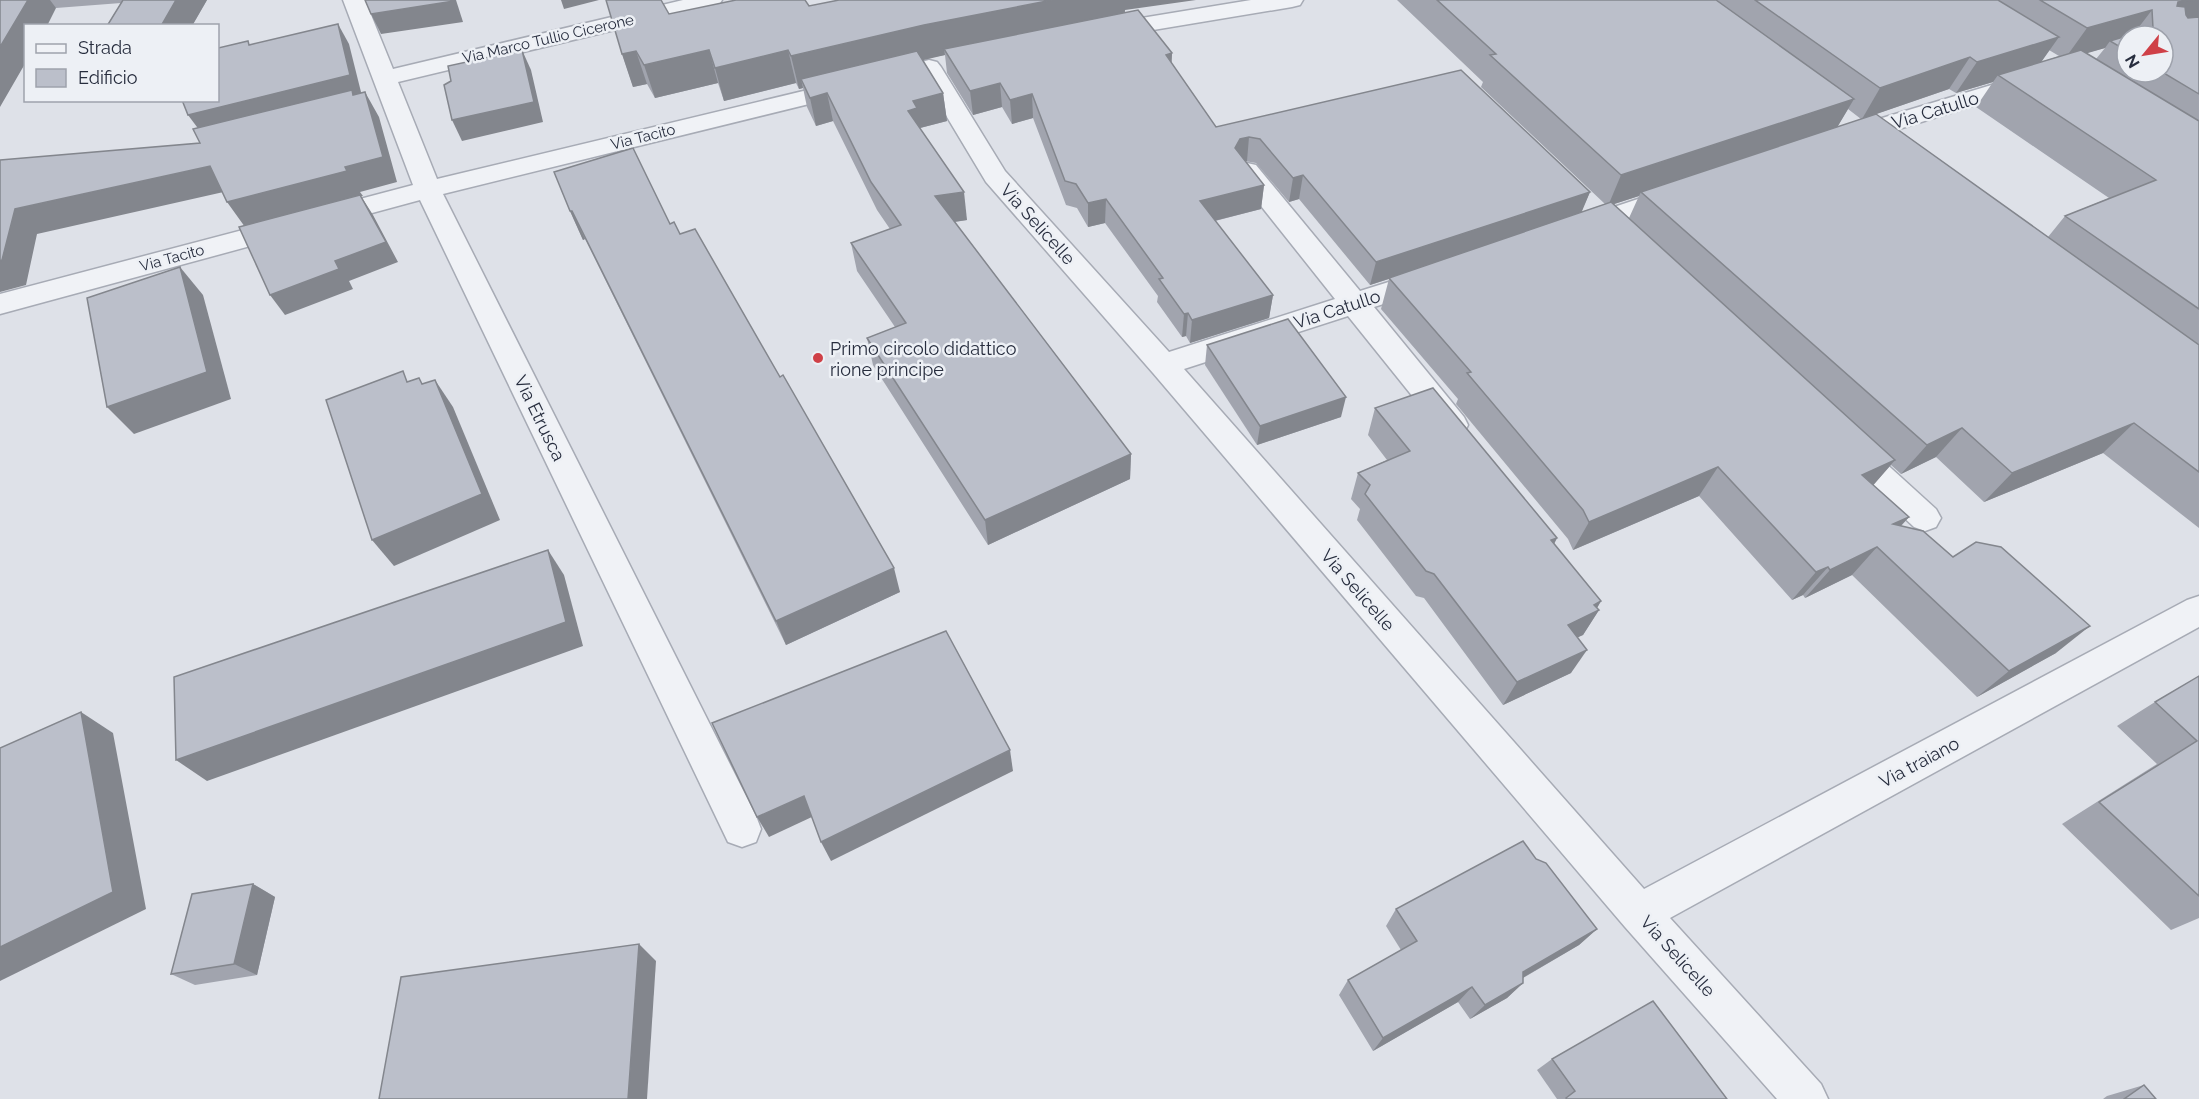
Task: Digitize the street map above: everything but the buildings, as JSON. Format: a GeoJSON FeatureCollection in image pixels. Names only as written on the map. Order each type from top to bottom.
{"type":"FeatureCollection","features":[{"type":"Feature","properties":{"kind":"street","name":"Via Etrusca"},"geometry":{"type":"LineString","coordinates":[[354,0],[382,93],[742,829]]}},
{"type":"Feature","properties":{"kind":"street","name":"Via Marco Tullio Cicerone"},"geometry":{"type":"LineString","coordinates":[[382,93],[711,0]]}},
{"type":"Feature","properties":{"kind":"street"},"geometry":{"type":"LineString","coordinates":[[1078,37],[1143,15],[1292,0]]}},
{"type":"Feature","properties":{"kind":"street","name":"Via Selicelle"},"geometry":{"type":"LineString","coordinates":[[929,67],[995,176],[1163,365],[1639,913],[1806,1099]]}},
{"type":"Feature","properties":{"kind":"street","name":"Via Catullo"},"geometry":{"type":"LineString","coordinates":[[1826,145],[2050,74]]}},
{"type":"Feature","properties":{"kind":"street","name":"Via Tacito"},"geometry":{"type":"LineString","coordinates":[[0,304],[429,190],[871,81]]}},
{"type":"Feature","properties":{"kind":"street"},"geometry":{"type":"LineString","coordinates":[[1247,171],[1473,450]]}},
{"type":"Feature","properties":{"kind":"street"},"geometry":{"type":"LineString","coordinates":[[1558,235],[1611,228],[1692,190]]}},
{"type":"Feature","properties":{"kind":"street"},"geometry":{"type":"LineString","coordinates":[[1578,196],[1611,228]]}},
{"type":"Feature","properties":{"kind":"street","name":"Via Catullo"},"geometry":{"type":"LineString","coordinates":[[1163,365],[1445,273]]}},
{"type":"Feature","properties":{"kind":"street"},"geometry":{"type":"LineString","coordinates":[[1829,430],[1924,518]]}},
{"type":"Feature","properties":{"kind":"street","name":"Via traiano"},"geometry":{"type":"LineString","coordinates":[[1639,913],[2199,610]]}},
{"type":"Feature","properties":{"kind":"place","name":"Primo circolo didattico rione principe"},"geometry":{"type":"Point","coordinates":[818,358]}}]}
